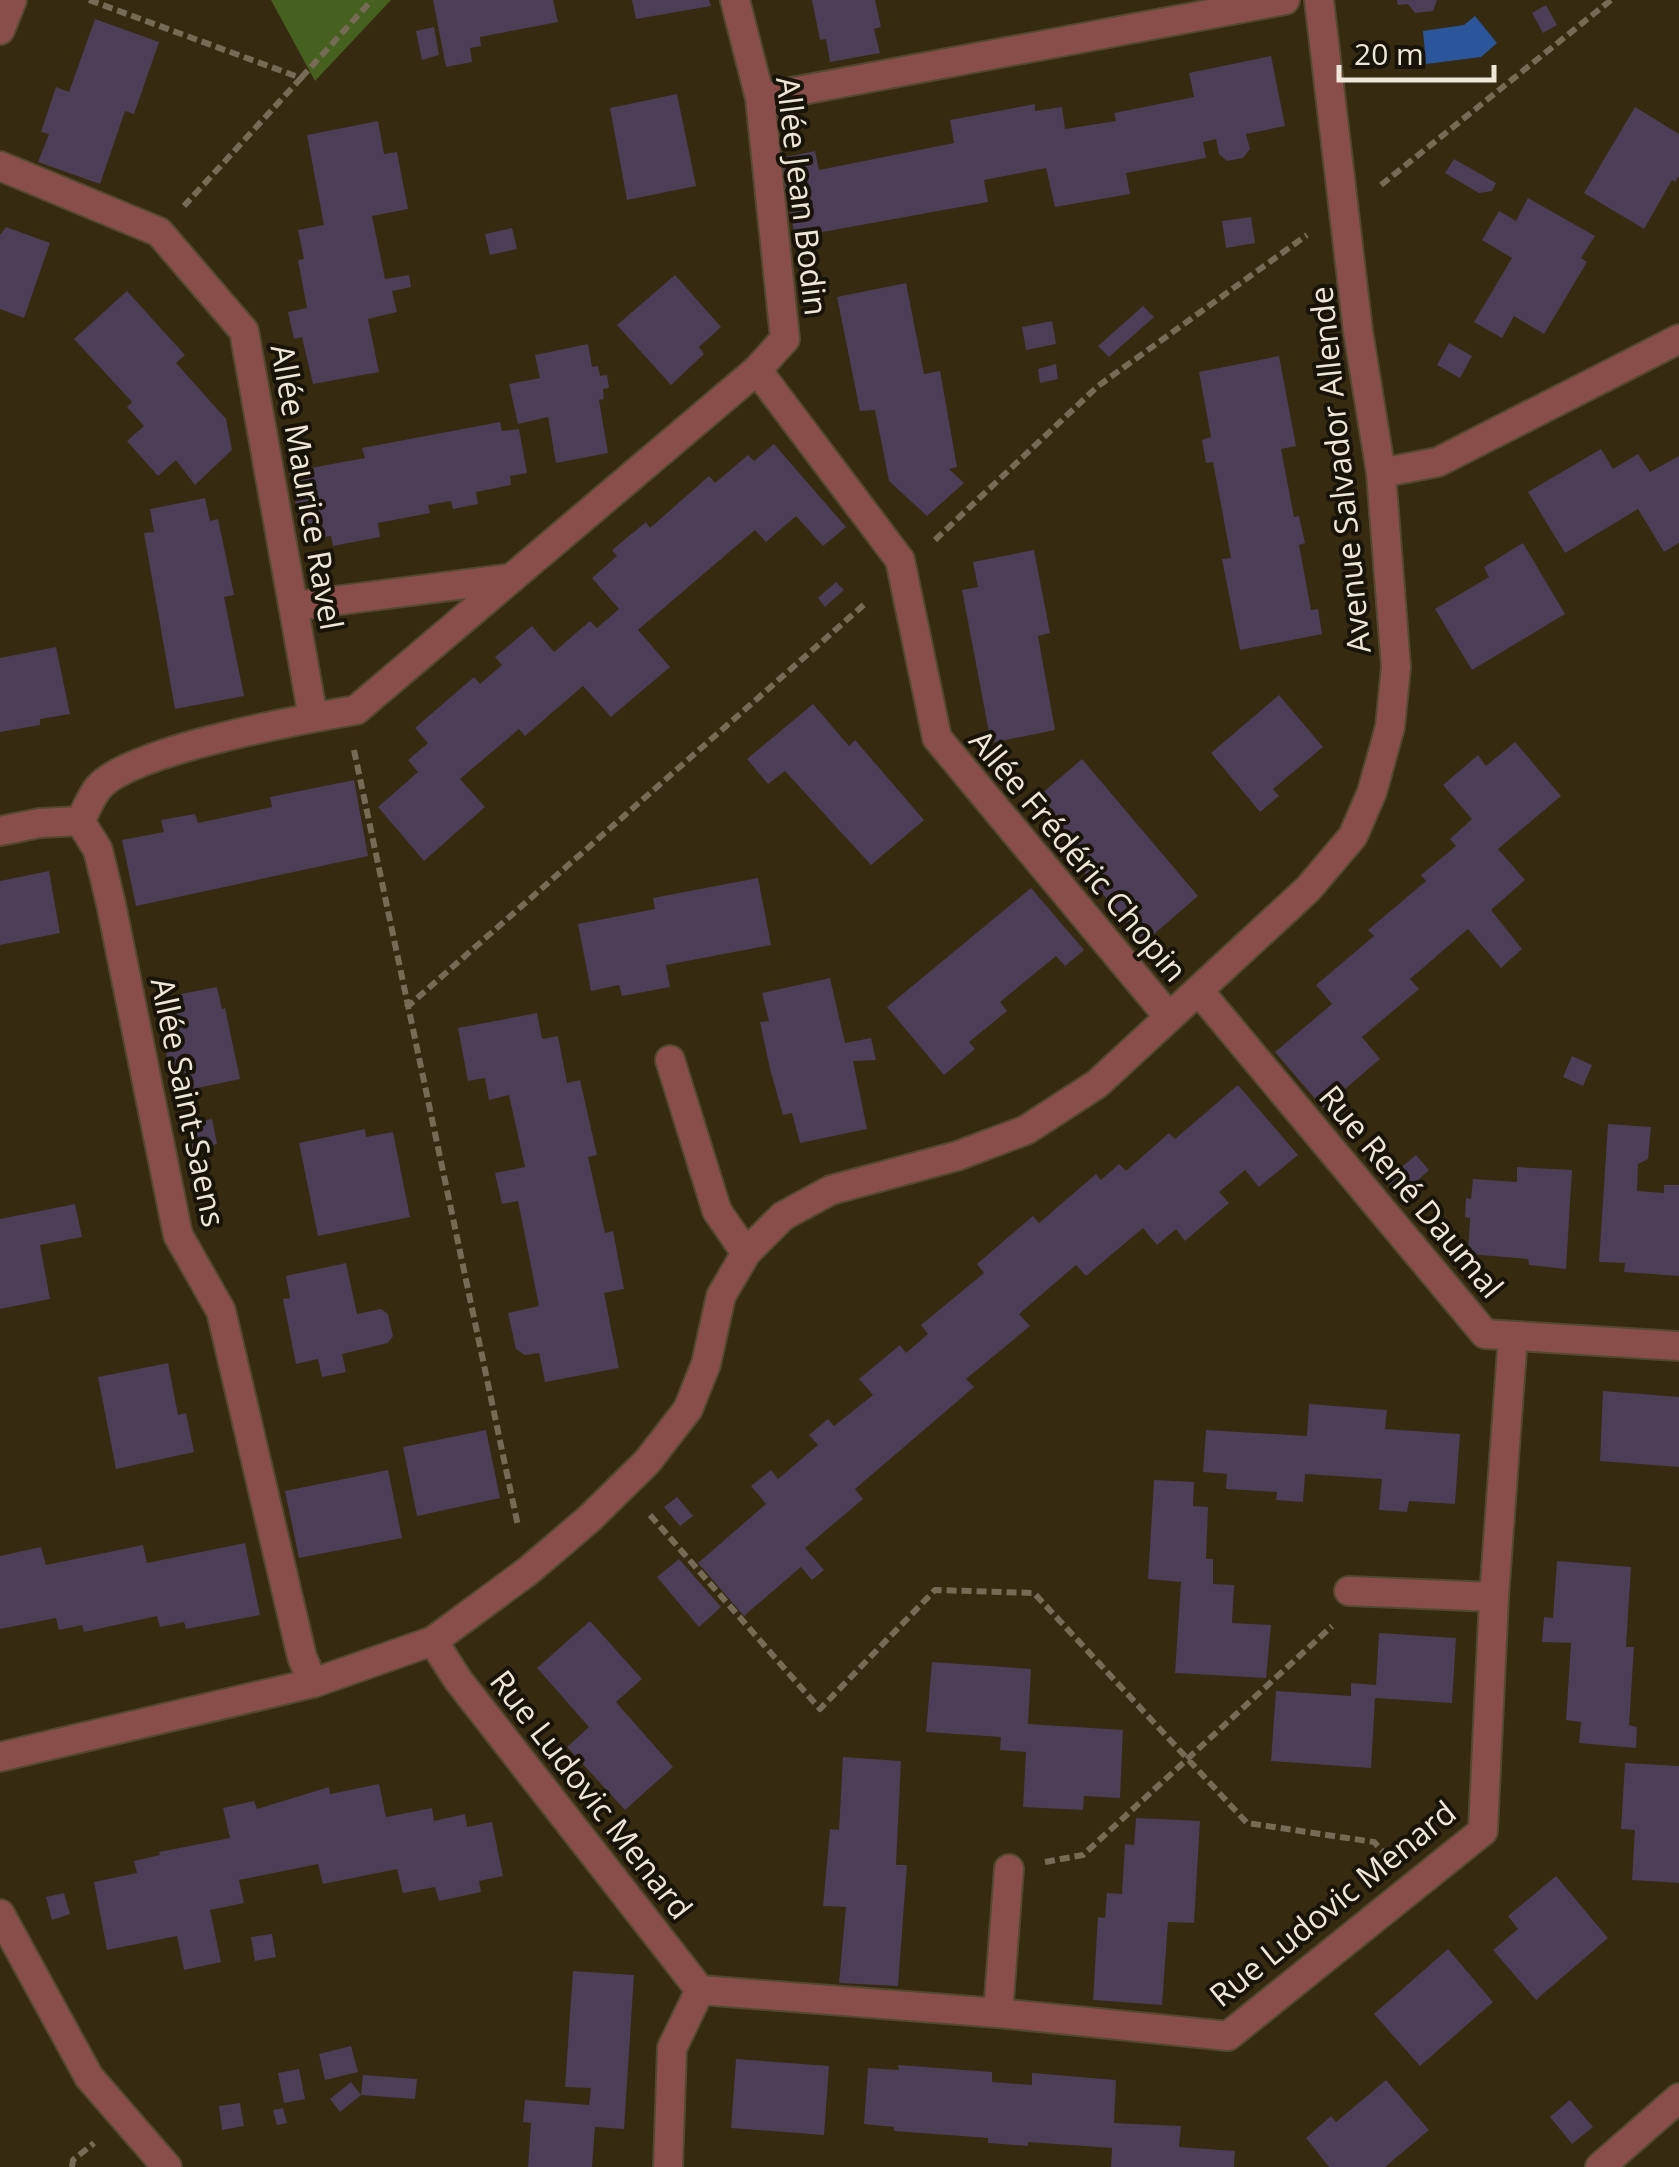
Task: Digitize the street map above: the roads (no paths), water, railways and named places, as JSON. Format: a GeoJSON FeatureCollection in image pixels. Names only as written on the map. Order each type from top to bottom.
{"type":"FeatureCollection","features":[{"type":"Feature","properties":{"kind":"street"},"geometry":{"type":"LineString","coordinates":[[0,30],[12,0]]}},
{"type":"Feature","properties":{"kind":"street","name":"Allée Jean Bodin"},"geometry":{"type":"LineString","coordinates":[[80,822],[98,788],[141,762],[313,717],[356,710],[757,370],[785,339],[760,98],[735,0]]}},
{"type":"Feature","properties":{"kind":"street"},"geometry":{"type":"LineString","coordinates":[[760,98],[1285,0]]}},
{"type":"Feature","properties":{"kind":"street","name":"Avenue Salvador Allende"},"geometry":{"type":"LineString","coordinates":[[0,1757],[314,1684],[432,1640],[528,1571],[646,1462],[688,1409],[706,1364],[721,1296],[746,1253],[783,1216],[831,1190],[957,1156],[1026,1130],[1097,1084],[1308,889],[1353,836],[1372,792],[1390,727],[1396,666],[1381,473],[1358,331],[1319,0]]}},
{"type":"Feature","properties":{"kind":"street","name":"Allée Maurice Ravel"},"geometry":{"type":"LineString","coordinates":[[0,166],[159,232],[244,330],[313,717]]}},
{"type":"Feature","properties":{"kind":"street"},"geometry":{"type":"LineString","coordinates":[[1381,473],[1438,462],[1679,338]]}},
{"type":"Feature","properties":{"kind":"street","name":"Allée Frédéric Chopin"},"geometry":{"type":"LineString","coordinates":[[757,370],[900,560],[936,738],[1169,1017]]}},
{"type":"Feature","properties":{"kind":"street"},"geometry":{"type":"LineString","coordinates":[[295,606],[512,578]]}},
{"type":"Feature","properties":{"kind":"street"},"geometry":{"type":"LineString","coordinates":[[0,831],[40,823],[80,822]]}},
{"type":"Feature","properties":{"kind":"street","name":"Allée Saint-Saens"},"geometry":{"type":"LineString","coordinates":[[80,822],[98,850],[111,904],[178,1235],[221,1311],[302,1657],[314,1684]]}},
{"type":"Feature","properties":{"kind":"street","name":"Rue René Daumal"},"geometry":{"type":"LineString","coordinates":[[1199,991],[1485,1334],[1679,1346]]}},
{"type":"Feature","properties":{"kind":"street"},"geometry":{"type":"LineString","coordinates":[[670,1060],[717,1210],[746,1253]]}},
{"type":"Feature","properties":{"kind":"street","name":"Rue Ludovic Menard"},"geometry":{"type":"LineString","coordinates":[[432,1640],[458,1680],[700,1990],[1228,2036],[1483,1831],[1494,1596],[1513,1336]]}},
{"type":"Feature","properties":{"kind":"street"},"geometry":{"type":"LineString","coordinates":[[1349,1591],[1494,1596]]}},
{"type":"Feature","properties":{"kind":"street"},"geometry":{"type":"LineString","coordinates":[[998,2013],[1009,1869]]}},
{"type":"Feature","properties":{"kind":"street"},"geometry":{"type":"LineString","coordinates":[[0,1914],[89,2078],[168,2167]]}},
{"type":"Feature","properties":{"kind":"street"},"geometry":{"type":"LineString","coordinates":[[668,2167],[672,2048],[700,1990]]}},
{"type":"Feature","properties":{"kind":"street"},"geometry":{"type":"LineString","coordinates":[[1600,2167],[1679,2098]]}},
{"type":"Feature","properties":{"kind":"water"},"geometry":{"type":"Polygon","coordinates":[[[1475,16],[1497,43],[1481,57],[1426,64],[1423,31],[1464,25],[1475,16]]]}}]}
